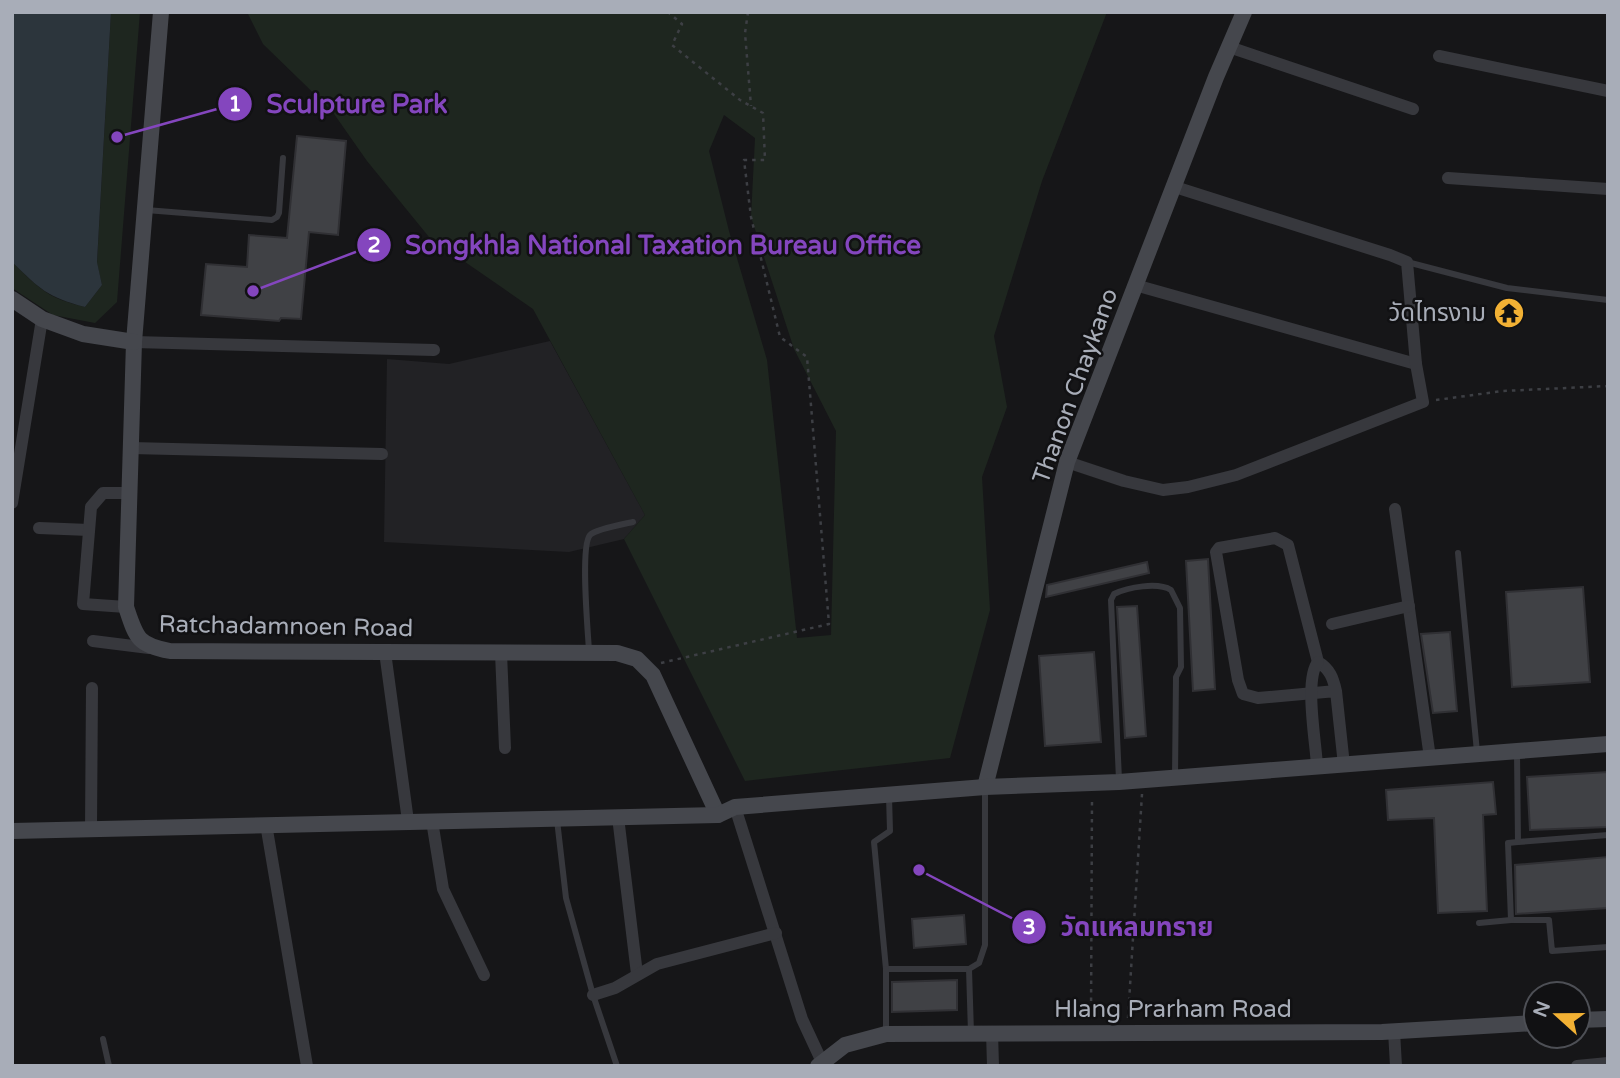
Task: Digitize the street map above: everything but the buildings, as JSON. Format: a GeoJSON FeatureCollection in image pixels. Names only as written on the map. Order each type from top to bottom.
{"type":"FeatureCollection","features":[{"type":"Feature","properties":{"kind":"street","name":"Ratchadamnoen Road"},"geometry":{"type":"LineString","coordinates":[[160,12],[134,342],[126,607],[136,637],[149,648],[170,651],[617,653],[637,659],[645,667]]}},
{"type":"Feature","properties":{"kind":"street","name":"Thanon Chaykano"},"geometry":{"type":"LineString","coordinates":[[985,787],[1067,462],[1244,12]]}},
{"type":"Feature","properties":{"kind":"street"},"geometry":{"type":"LineString","coordinates":[[1229,47],[1413,109]]}},
{"type":"Feature","properties":{"kind":"street"},"geometry":{"type":"LineString","coordinates":[[1439,56],[1608,91]]}},
{"type":"Feature","properties":{"kind":"street"},"geometry":{"type":"LineString","coordinates":[[1448,178],[1608,189]]}},
{"type":"Feature","properties":{"kind":"street"},"geometry":{"type":"LineString","coordinates":[[1067,462],[1124,481],[1163,490],[1188,487],[1236,475],[1423,402],[1416,364],[1407,262],[1175,187]]}},
{"type":"Feature","properties":{"kind":"street"},"geometry":{"type":"LineString","coordinates":[[1135,285],[1416,364]]}},
{"type":"Feature","properties":{"kind":"street"},"geometry":{"type":"LineString","coordinates":[[12,299],[42,319],[83,334],[134,342],[434,350]]}},
{"type":"Feature","properties":{"kind":"street"},"geometry":{"type":"LineString","coordinates":[[12,503],[42,319]]}},
{"type":"Feature","properties":{"kind":"street"},"geometry":{"type":"LineString","coordinates":[[131,448],[382,454]]}},
{"type":"Feature","properties":{"kind":"street"},"geometry":{"type":"LineString","coordinates":[[126,607],[83,604],[91,507],[103,493],[130,493]]}},
{"type":"Feature","properties":{"kind":"street"},"geometry":{"type":"LineString","coordinates":[[1395,509],[1430,758]]}},
{"type":"Feature","properties":{"kind":"street"},"geometry":{"type":"LineString","coordinates":[[39,528],[89,530]]}},
{"type":"Feature","properties":{"kind":"street"},"geometry":{"type":"LineString","coordinates":[[1317,766],[1312,694],[1312,674],[1318,662],[1288,545],[1275,538],[1217,549],[1241,692],[1258,698],[1312,694],[1336,691]]}},
{"type":"Feature","properties":{"kind":"street"},"geometry":{"type":"LineString","coordinates":[[1332,624],[1409,606]]}},
{"type":"Feature","properties":{"kind":"street"},"geometry":{"type":"LineString","coordinates":[[93,641],[149,648]]}},
{"type":"Feature","properties":{"kind":"street"},"geometry":{"type":"LineString","coordinates":[[385,652],[408,821]]}},
{"type":"Feature","properties":{"kind":"street"},"geometry":{"type":"LineString","coordinates":[[501,653],[505,748]]}},
{"type":"Feature","properties":{"kind":"street"},"geometry":{"type":"LineString","coordinates":[[1318,662],[1327,668],[1336,691],[1344,765]]}},
{"type":"Feature","properties":{"kind":"street"},"geometry":{"type":"LineString","coordinates":[[645,667],[653,675],[718,815]]}},
{"type":"Feature","properties":{"kind":"street"},"geometry":{"type":"LineString","coordinates":[[91,828],[92,688]]}},
{"type":"Feature","properties":{"kind":"street"},"geometry":{"type":"LineString","coordinates":[[12,831],[718,815],[735,807],[888,794],[1093,781],[1119,782],[1608,744]]}},
{"type":"Feature","properties":{"kind":"street"},"geometry":{"type":"LineString","coordinates":[[735,807],[804,1025],[820,1064]]}},
{"type":"Feature","properties":{"kind":"street"},"geometry":{"type":"LineString","coordinates":[[618,817],[637,974]]}},
{"type":"Feature","properties":{"kind":"street"},"geometry":{"type":"LineString","coordinates":[[432,821],[443,889],[484,975]]}},
{"type":"Feature","properties":{"kind":"street"},"geometry":{"type":"LineString","coordinates":[[266,824],[307,1066]]}},
{"type":"Feature","properties":{"kind":"street"},"geometry":{"type":"LineString","coordinates":[[593,995],[615,988],[657,964],[776,933]]}},
{"type":"Feature","properties":{"kind":"street","name":"Hlang Prarham Road"},"geometry":{"type":"LineString","coordinates":[[820,1064],[845,1045],[886,1034],[1394,1031],[1522,1024]]}},
{"type":"Feature","properties":{"kind":"street"},"geometry":{"type":"LineString","coordinates":[[1394,1031],[1396,1066]]}},
{"type":"Feature","properties":{"kind":"street"},"geometry":{"type":"LineString","coordinates":[[992,1032],[993,1066]]}},
{"type":"Feature","properties":{"kind":"street"},"geometry":{"type":"LineString","coordinates":[[1577,1066],[1608,1063]]}},
{"type":"Feature","properties":{"kind":"lane"},"geometry":{"type":"LineString","coordinates":[[146,210],[256,220],[274,219],[279,213],[283,158]]}},
{"type":"Feature","properties":{"kind":"lane"},"geometry":{"type":"LineString","coordinates":[[1407,262],[1507,288],[1608,300]]}},
{"type":"Feature","properties":{"kind":"lane"},"geometry":{"type":"LineString","coordinates":[[589,653],[585,574],[588,538],[593,532],[633,522]]}},
{"type":"Feature","properties":{"kind":"lane"},"geometry":{"type":"LineString","coordinates":[[1458,553],[1477,754]]}},
{"type":"Feature","properties":{"kind":"lane"},"geometry":{"type":"LineString","coordinates":[[1119,782],[1111,600],[1114,594],[1121,591],[1159,586],[1171,590],[1180,608],[1181,667],[1176,677],[1175,777]]}},
{"type":"Feature","properties":{"kind":"lane"},"geometry":{"type":"LineString","coordinates":[[1517,751],[1518,842]]}},
{"type":"Feature","properties":{"kind":"lane"},"geometry":{"type":"LineString","coordinates":[[886,970],[969,969],[979,963],[985,946],[985,787]]}},
{"type":"Feature","properties":{"kind":"lane"},"geometry":{"type":"LineString","coordinates":[[886,1034],[886,970],[874,842],[890,831],[888,794]]}},
{"type":"Feature","properties":{"kind":"lane"},"geometry":{"type":"LineString","coordinates":[[557,818],[566,898],[593,995],[617,1066]]}},
{"type":"Feature","properties":{"kind":"lane"},"geometry":{"type":"LineString","coordinates":[[1511,920],[1508,843],[1608,835]]}},
{"type":"Feature","properties":{"kind":"lane"},"geometry":{"type":"LineString","coordinates":[[1479,923],[1549,920],[1552,951],[1608,947]]}},
{"type":"Feature","properties":{"kind":"lane"},"geometry":{"type":"LineString","coordinates":[[969,969],[971,1033]]}},
{"type":"Feature","properties":{"kind":"lane"},"geometry":{"type":"LineString","coordinates":[[103,1039],[109,1066]]}},
{"type":"Feature","properties":{"kind":"path"},"geometry":{"type":"LineString","coordinates":[[645,667],[829,624],[807,357],[780,337],[751,217],[744,160],[765,160],[763,113],[673,45],[682,24],[668,12]]}},
{"type":"Feature","properties":{"kind":"path"},"geometry":{"type":"LineString","coordinates":[[748,12],[746,33],[751,106]]}},
{"type":"Feature","properties":{"kind":"path"},"geometry":{"type":"LineString","coordinates":[[1423,402],[1503,391],[1608,386]]}},
{"type":"Feature","properties":{"kind":"path"},"geometry":{"type":"LineString","coordinates":[[1127,1032],[1143,780]]}},
{"type":"Feature","properties":{"kind":"path"},"geometry":{"type":"LineString","coordinates":[[1091,1032],[1093,781]]}},
{"type":"Feature","properties":{"kind":"shaded area"},"geometry":{"type":"Polygon","coordinates":[[[12,12],[111,12],[97,262],[102,285],[85,307],[61,300],[45,291],[12,262],[12,12]]]}},
{"type":"Feature","properties":{"kind":"shaded area"},"geometry":{"type":"Polygon","coordinates":[[[111,12],[140,12],[117,302],[95,323],[53,315],[12,288],[12,262],[53,296],[85,307],[102,285],[97,263],[111,12]]]}},
{"type":"Feature","properties":{"kind":"shaded area"},"geometry":{"type":"Polygon","coordinates":[[[247,12],[1107,12],[1042,181],[994,336],[1007,407],[982,477],[990,610],[950,758],[745,781],[624,539],[645,515],[533,309],[429,237],[367,161],[332,111],[263,44],[247,12]],[[724,115],[709,151],[729,231],[767,360],[797,638],[831,635],[836,431],[794,349],[751,217],[755,138],[724,115]]]}},
{"type":"Feature","properties":{"kind":"shaded area"},"geometry":{"type":"Polygon","coordinates":[[[550,341],[645,515],[624,539],[569,552],[384,542],[387,359],[449,364],[550,341]]]}},
{"type":"Feature","properties":{"kind":"place","name":"Sculpture Park"},"geometry":{"type":"Point","coordinates":[117,137]}},
{"type":"Feature","properties":{"kind":"place","name":"Songkhla National Taxation Bureau Office"},"geometry":{"type":"Point","coordinates":[253,291]}},
{"type":"Feature","properties":{"kind":"place","name":"วัดไทรงาม"},"geometry":{"type":"Point","coordinates":[1509,313]}},
{"type":"Feature","properties":{"kind":"place","name":"วัดแหลมทราย"},"geometry":{"type":"Point","coordinates":[919,870]}}]}
